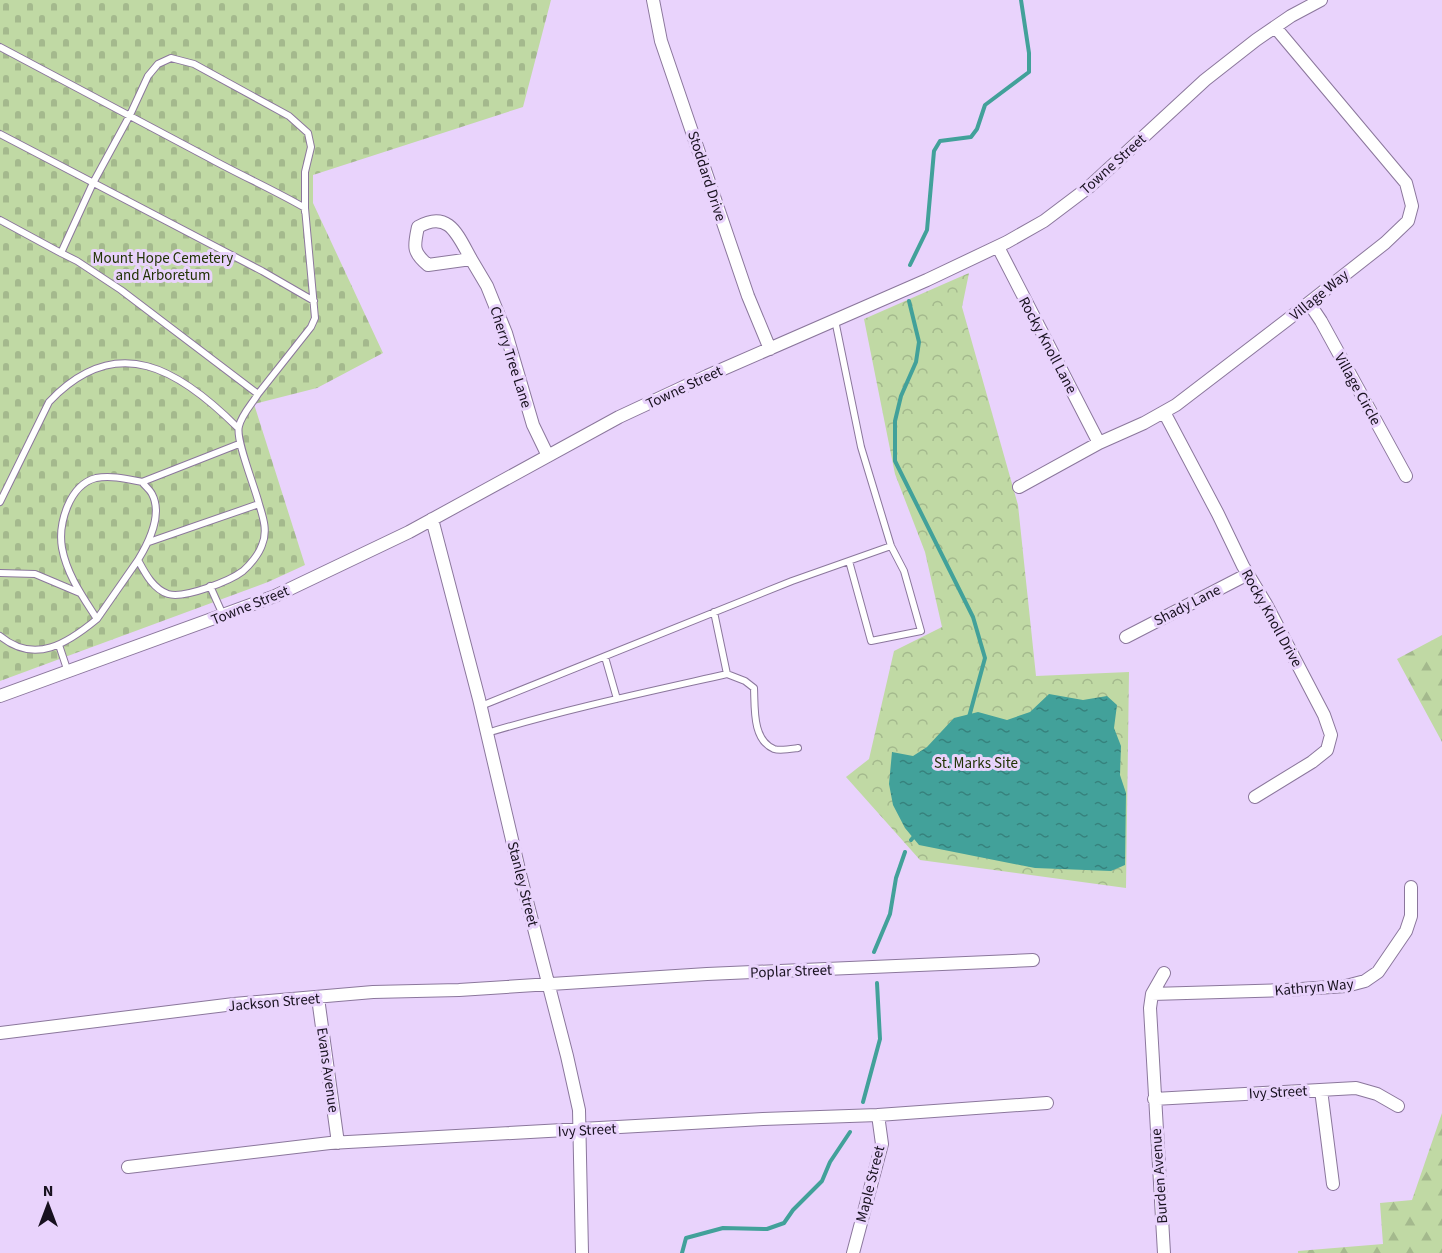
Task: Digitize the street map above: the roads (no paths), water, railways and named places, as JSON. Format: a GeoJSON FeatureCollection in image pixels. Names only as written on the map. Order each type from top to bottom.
{"type":"FeatureCollection","features":[{"type":"Feature","properties":{"kind":"street","name":"Stoddard Drive"},"geometry":{"type":"LineString","coordinates":[[652,0],[661,41],[748,296],[770,349]]}},
{"type":"Feature","properties":{"kind":"street","name":"Towne Street"},"geometry":{"type":"LineString","coordinates":[[0,696],[223,616],[285,591],[432,519],[619,417],[998,247],[1044,221],[1089,187],[1205,80],[1275,27],[1321,0]]}},
{"type":"Feature","properties":{"kind":"street","name":"Village Way"},"geometry":{"type":"LineString","coordinates":[[1019,487],[1099,443],[1144,423],[1176,405],[1385,243],[1408,221],[1412,206],[1406,183],[1275,27]]}},
{"type":"Feature","properties":{"kind":"street","name":"Cherry Tree Lane"},"geometry":{"type":"LineString","coordinates":[[471,259],[428,265],[417,256],[414,245],[418,227],[427,222],[439,221],[454,228],[487,286],[506,333],[533,425],[548,456]]}},
{"type":"Feature","properties":{"kind":"street","name":"Rocky Knoll Lane"},"geometry":{"type":"LineString","coordinates":[[998,247],[1099,443]]}},
{"type":"Feature","properties":{"kind":"street","name":"Village Circle"},"geometry":{"type":"LineString","coordinates":[[1309,303],[1406,476]]}},
{"type":"Feature","properties":{"kind":"street","name":"Rocky Knoll Drive"},"geometry":{"type":"LineString","coordinates":[[1164,412],[1324,715],[1331,735],[1327,750],[1312,762],[1255,797]]}},
{"type":"Feature","properties":{"kind":"street","name":"Stanley Street"},"geometry":{"type":"LineString","coordinates":[[432,519],[488,733],[521,878],[579,1110],[582,1253]]}},
{"type":"Feature","properties":{"kind":"street","name":"Shady Lane"},"geometry":{"type":"LineString","coordinates":[[1126,637],[1248,574]]}},
{"type":"Feature","properties":{"kind":"street","name":"Kathryn Way"},"geometry":{"type":"LineString","coordinates":[[1152,994],[1286,990],[1346,986],[1365,981],[1378,972],[1406,931],[1411,916],[1411,887]]}},
{"type":"Feature","properties":{"kind":"street","name":"Poplar Street"},"geometry":{"type":"LineString","coordinates":[[548,985],[707,974],[1033,960]]}},
{"type":"Feature","properties":{"kind":"street"},"geometry":{"type":"LineString","coordinates":[[1152,994],[1164,973]]}},
{"type":"Feature","properties":{"kind":"street","name":"Jackson Street"},"geometry":{"type":"LineString","coordinates":[[0,1033],[234,1004],[373,992],[548,985]]}},
{"type":"Feature","properties":{"kind":"street","name":"Burden Avenue"},"geometry":{"type":"LineString","coordinates":[[1152,994],[1149,1008],[1164,1253]]}},
{"type":"Feature","properties":{"kind":"street","name":"Evans Avenue"},"geometry":{"type":"LineString","coordinates":[[318,998],[338,1143]]}},
{"type":"Feature","properties":{"kind":"street","name":"Ivy Street"},"geometry":{"type":"LineString","coordinates":[[1154,1099],[1356,1088],[1377,1094],[1398,1106]]}},
{"type":"Feature","properties":{"kind":"street"},"geometry":{"type":"LineString","coordinates":[[1321,1090],[1333,1184]]}},
{"type":"Feature","properties":{"kind":"street","name":"Ivy Street"},"geometry":{"type":"LineString","coordinates":[[128,1167],[292,1146],[764,1119],[878,1115],[1047,1103]]}},
{"type":"Feature","properties":{"kind":"street","name":"Maple Street"},"geometry":{"type":"LineString","coordinates":[[852,1253],[882,1144],[878,1115]]}},
{"type":"Feature","properties":{"kind":"lane"},"geometry":{"type":"LineString","coordinates":[[0,47],[292,200],[305,208],[305,212]]}},
{"type":"Feature","properties":{"kind":"lane"},"geometry":{"type":"LineString","coordinates":[[61,253],[148,76],[158,64],[171,58],[194,64],[289,116],[308,133],[311,147],[305,172],[305,212],[315,318],[311,327],[258,394],[237,428]]}},
{"type":"Feature","properties":{"kind":"lane"},"geometry":{"type":"LineString","coordinates":[[0,134],[314,300]]}},
{"type":"Feature","properties":{"kind":"lane"},"geometry":{"type":"LineString","coordinates":[[0,220],[77,261],[121,290],[258,394]]}},
{"type":"Feature","properties":{"kind":"lane"},"geometry":{"type":"LineString","coordinates":[[835,320],[861,447],[891,546],[904,571],[921,631],[871,641],[849,561]]}},
{"type":"Feature","properties":{"kind":"lane"},"geometry":{"type":"LineString","coordinates":[[0,502],[49,402],[61,390],[75,379],[104,366],[144,365],[164,370],[216,406],[237,428],[264,518],[265,533],[262,545],[242,571],[210,586],[177,595],[168,594],[158,588],[138,560]]}},
{"type":"Feature","properties":{"kind":"lane"},"geometry":{"type":"LineString","coordinates":[[98,619],[80,594],[62,548],[61,529],[64,512],[85,484],[94,479],[123,478],[142,482],[240,444]]}},
{"type":"Feature","properties":{"kind":"lane"},"geometry":{"type":"LineString","coordinates":[[0,636],[18,649],[41,650],[60,645],[98,619],[149,542],[155,519],[155,504],[152,494],[142,482]]}},
{"type":"Feature","properties":{"kind":"lane"},"geometry":{"type":"LineString","coordinates":[[149,542],[259,504]]}},
{"type":"Feature","properties":{"kind":"lane"},"geometry":{"type":"LineString","coordinates":[[481,706],[792,581],[891,546]]}},
{"type":"Feature","properties":{"kind":"lane"},"geometry":{"type":"LineString","coordinates":[[0,573],[35,574],[80,594]]}},
{"type":"Feature","properties":{"kind":"lane"},"geometry":{"type":"LineString","coordinates":[[210,586],[223,616]]}},
{"type":"Feature","properties":{"kind":"lane"},"geometry":{"type":"LineString","coordinates":[[714,612],[727,674]]}},
{"type":"Feature","properties":{"kind":"lane"},"geometry":{"type":"LineString","coordinates":[[60,645],[68,672]]}},
{"type":"Feature","properties":{"kind":"lane"},"geometry":{"type":"LineString","coordinates":[[605,657],[617,699]]}},
{"type":"Feature","properties":{"kind":"lane"},"geometry":{"type":"LineString","coordinates":[[488,733],[525,721],[727,674],[745,681],[754,688],[758,731],[763,742],[775,750],[798,748]]}},
{"type":"Feature","properties":{"kind":"water"},"geometry":{"type":"Polygon","coordinates":[[[1049,694],[1083,700],[1107,696],[1117,705],[1114,728],[1121,746],[1120,775],[1126,793],[1125,865],[1111,871],[1035,868],[919,845],[905,828],[893,805],[889,784],[892,752],[913,756],[927,747],[954,718],[978,712],[1007,720],[1030,712],[1049,694]]]}},
{"type":"Feature","properties":{"kind":"waterway"},"geometry":{"type":"LineString","coordinates":[[910,265],[927,230],[934,151],[940,141],[971,137],[977,129],[985,105],[1029,72],[1029,53],[1021,0]]}},
{"type":"Feature","properties":{"kind":"waterway"},"geometry":{"type":"LineString","coordinates":[[909,301],[919,342],[916,362],[901,396],[895,421],[895,461],[973,617],[985,658],[969,717]]}},
{"type":"Feature","properties":{"kind":"waterway"},"geometry":{"type":"LineString","coordinates":[[911,840],[916,834]]}},
{"type":"Feature","properties":{"kind":"waterway"},"geometry":{"type":"LineString","coordinates":[[874,952],[890,914],[896,878],[905,852]]}},
{"type":"Feature","properties":{"kind":"waterway"},"geometry":{"type":"LineString","coordinates":[[863,1102],[880,1039],[877,983]]}},
{"type":"Feature","properties":{"kind":"waterway"},"geometry":{"type":"LineString","coordinates":[[682,1253],[686,1238],[723,1228],[767,1229],[784,1223],[793,1210],[822,1181],[830,1162],[850,1132]]}},
{"type":"Feature","properties":{"kind":"park label","name":"Mount Hope Cemetery and Arboretum"},"geometry":{"type":"Point","coordinates":[163,266]}},
{"type":"Feature","properties":{"kind":"park label","name":"St. Marks Site"},"geometry":{"type":"Point","coordinates":[976,763]}}]}
